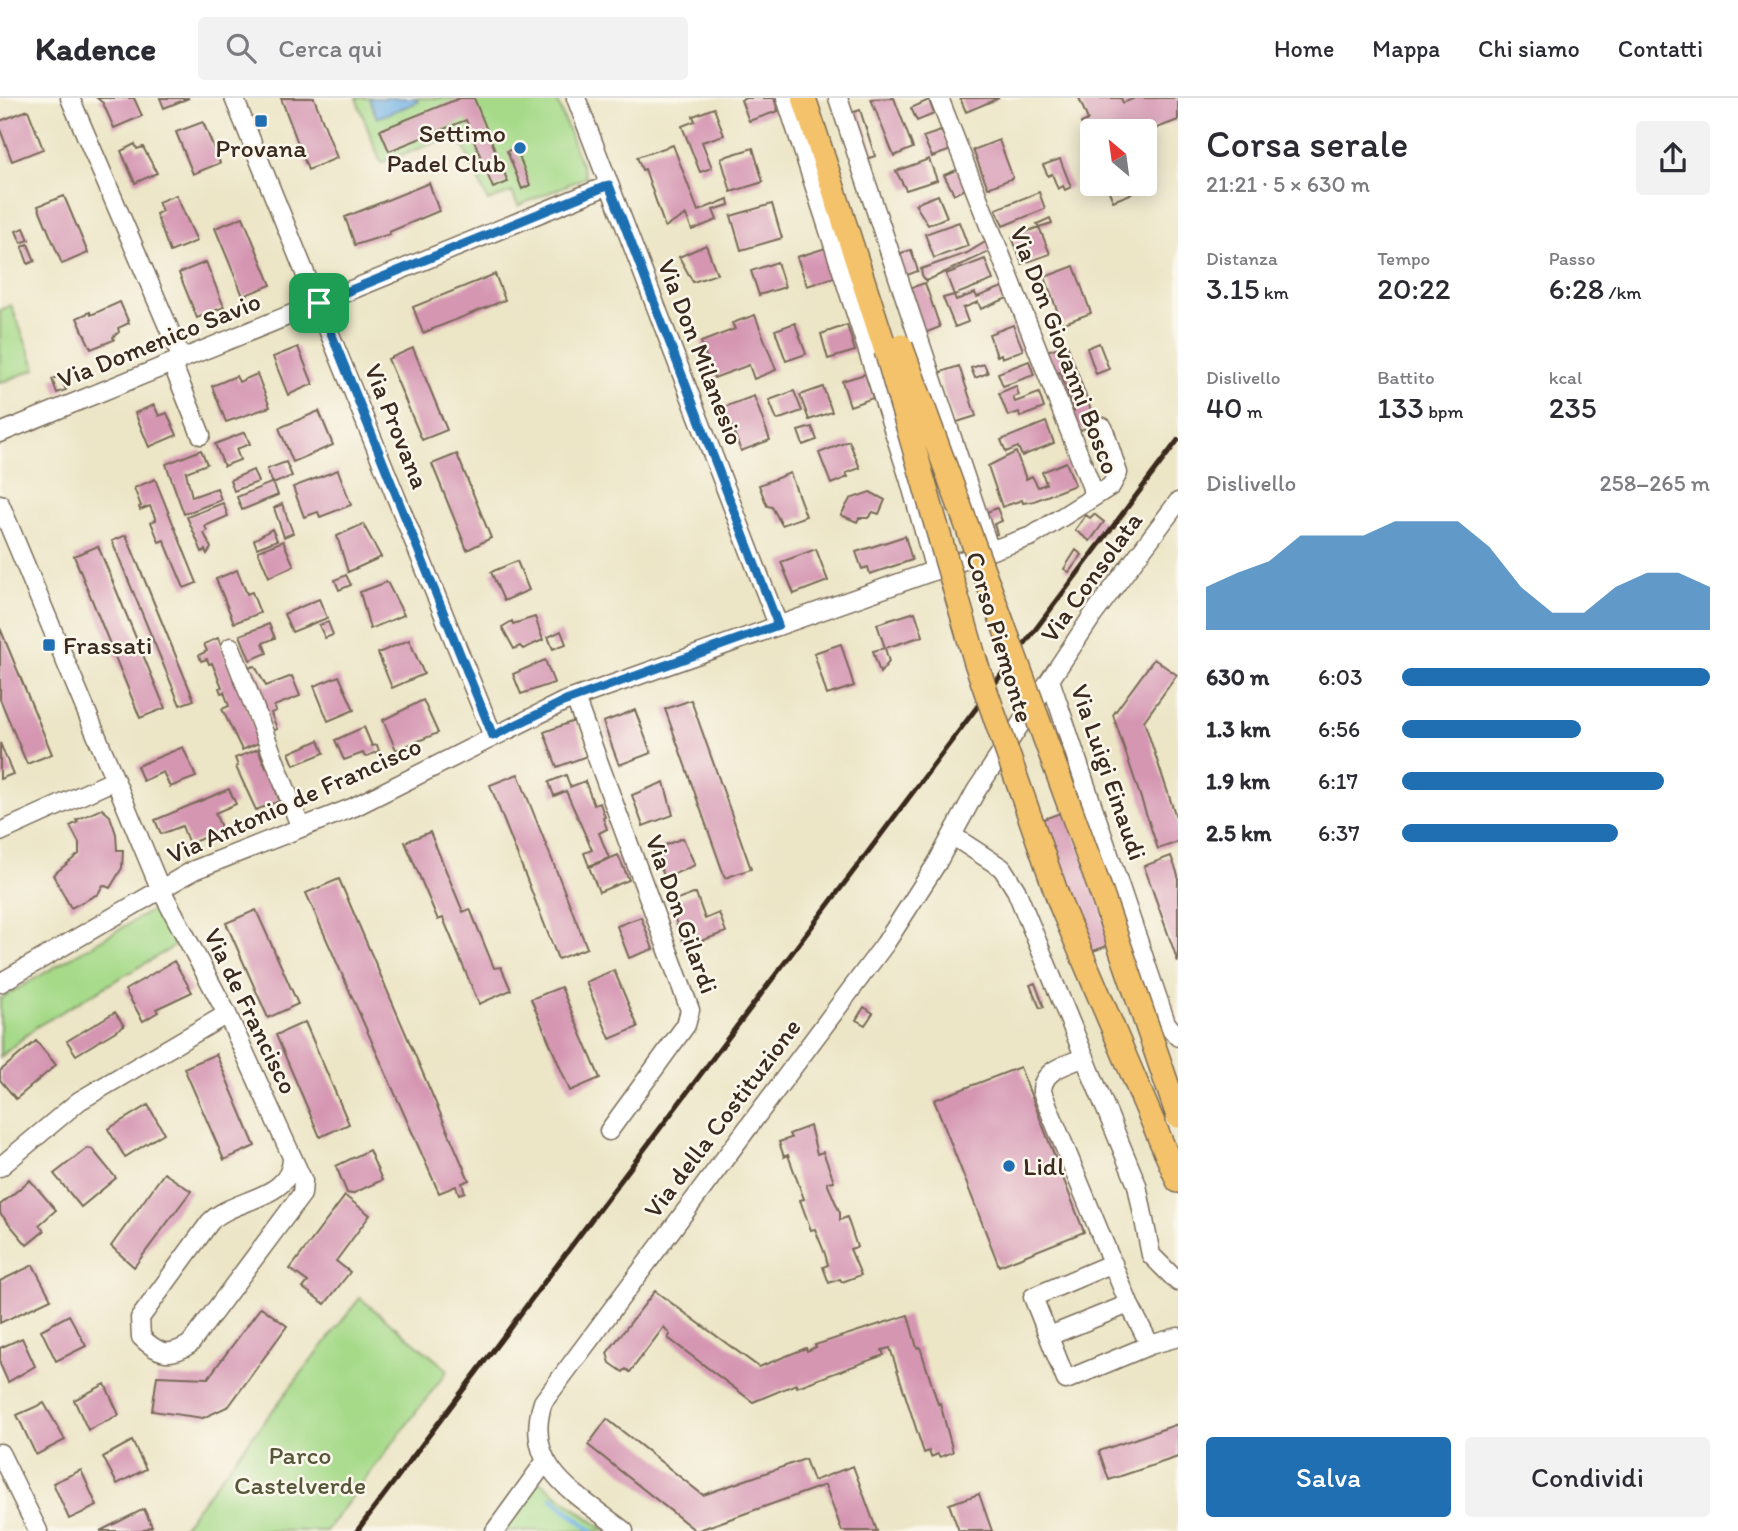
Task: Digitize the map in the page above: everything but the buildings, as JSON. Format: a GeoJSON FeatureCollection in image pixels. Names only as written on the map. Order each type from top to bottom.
{"type":"FeatureCollection","features":[{"type":"Feature","properties":{"kind":"main road","name":"Corso Piemonte"},"geometry":{"type":"LineString","coordinates":[[804,98],[894,349],[1100,889],[1178,1116]]}},
{"type":"Feature","properties":{"kind":"main road","name":"Corso Piemonte"},"geometry":{"type":"LineString","coordinates":[[817,98],[894,349],[985,688],[1061,906],[1178,1181]]}},
{"type":"Feature","properties":{"kind":"street"},"geometry":{"type":"LineString","coordinates":[[70,98],[177,361],[201,435]]}},
{"type":"Feature","properties":{"kind":"street","name":"Via Provana"},"geometry":{"type":"LineString","coordinates":[[234,98],[493,736]]}},
{"type":"Feature","properties":{"kind":"street","name":"Via Don Milanesio"},"geometry":{"type":"LineString","coordinates":[[576,98],[778,625]]}},
{"type":"Feature","properties":{"kind":"street","name":"Corso Piemonte"},"geometry":{"type":"LineString","coordinates":[[786,98],[909,478],[935,570]]}},
{"type":"Feature","properties":{"kind":"street"},"geometry":{"type":"LineString","coordinates":[[838,98],[990,551]]}},
{"type":"Feature","properties":{"kind":"street","name":"Via Don Giovanni Bosco"},"geometry":{"type":"LineString","coordinates":[[935,570],[1040,532],[1084,505],[1092,497],[1092,488],[939,98]]}},
{"type":"Feature","properties":{"kind":"street","name":"Via Domenico Savio"},"geometry":{"type":"LineString","coordinates":[[0,433],[609,185]]}},
{"type":"Feature","properties":{"kind":"street"},"geometry":{"type":"LineString","coordinates":[[1092,497],[1111,486],[1118,473],[1103,426]]}},
{"type":"Feature","properties":{"kind":"street","name":"Via Consolata"},"geometry":{"type":"LineString","coordinates":[[1025,718],[1093,615],[1178,502]]}},
{"type":"Feature","properties":{"kind":"street","name":"Via de Francisco"},"geometry":{"type":"LineString","coordinates":[[0,504],[160,888],[227,1014],[292,1159],[300,1170],[302,1194],[190,1344],[170,1353],[157,1352],[141,1336],[141,1318],[210,1222],[275,1189],[292,1169],[292,1159]]}},
{"type":"Feature","properties":{"kind":"street","name":"Via Antonio de Francisco"},"geometry":{"type":"LineString","coordinates":[[0,983],[194,870],[300,826],[354,807],[416,778],[493,736],[575,698],[935,570]]}},
{"type":"Feature","properties":{"kind":"street"},"geometry":{"type":"LineString","coordinates":[[231,647],[300,826]]}},
{"type":"Feature","properties":{"kind":"street","name":"Via Luigi Einaudi"},"geometry":{"type":"LineString","coordinates":[[1050,680],[1167,1023],[1178,1037]]}},
{"type":"Feature","properties":{"kind":"street","name":"Via Don Gilardi"},"geometry":{"type":"LineString","coordinates":[[575,698],[690,1010],[686,1025],[609,1131]]}},
{"type":"Feature","properties":{"kind":"street","name":"Via della Costituzione"},"geometry":{"type":"LineString","coordinates":[[624,1531],[565,1485],[545,1462],[536,1438],[536,1422],[543,1402],[886,944],[953,836],[976,791],[1025,718]]}},
{"type":"Feature","properties":{"kind":"street"},"geometry":{"type":"LineString","coordinates":[[0,832],[115,780]]}},
{"type":"Feature","properties":{"kind":"street"},"geometry":{"type":"LineString","coordinates":[[953,836],[993,861],[1009,878],[1138,1185],[1151,1255],[1166,1273],[1178,1282]]}},
{"type":"Feature","properties":{"kind":"street"},"geometry":{"type":"LineString","coordinates":[[0,1167],[79,1101],[227,1014]]}},
{"type":"Feature","properties":{"kind":"street"},"geometry":{"type":"LineString","coordinates":[[1085,1057],[1049,1073],[1042,1092],[1129,1304],[1154,1343]]}},
{"type":"Feature","properties":{"kind":"street"},"geometry":{"type":"LineString","coordinates":[[1113,1263],[1033,1297],[1066,1380],[1154,1343],[1178,1338]]}},
{"type":"Feature","properties":{"kind":"street"},"geometry":{"type":"LineString","coordinates":[[1049,1336],[1129,1304]]}},
{"type":"Feature","properties":{"kind":"street"},"geometry":{"type":"LineString","coordinates":[[1154,1343],[1178,1323]]}},
{"type":"Feature","properties":{"kind":"street"},"geometry":{"type":"LineString","coordinates":[[0,1453],[38,1531]]}},
{"type":"Feature","properties":{"kind":"street"},"geometry":{"type":"LineString","coordinates":[[495,1531],[545,1462]]}},
{"type":"Feature","properties":{"kind":"green space","name":"Settimo Padel Club"},"geometry":{"type":"Polygon","coordinates":[[[356,98],[556,98],[586,177],[518,206],[512,192],[488,201],[458,134],[381,163],[356,98]]]}},
{"type":"Feature","properties":{"kind":"green space"},"geometry":{"type":"Polygon","coordinates":[[[11,305],[36,369],[0,383],[0,310],[11,305]]]}},
{"type":"Feature","properties":{"kind":"green space"},"geometry":{"type":"Polygon","coordinates":[[[154,909],[175,946],[36,1027],[0,1057],[0,999],[154,909]]]}},
{"type":"Feature","properties":{"kind":"green space","name":"Parco Castelverde"},"geometry":{"type":"Polygon","coordinates":[[[360,1298],[448,1370],[326,1531],[179,1531],[360,1298]]]}},
{"type":"Feature","properties":{"kind":"green space"},"geometry":{"type":"Polygon","coordinates":[[[535,1478],[606,1531],[494,1531],[535,1478]]]}},
{"type":"Feature","properties":{"kind":"water"},"geometry":{"type":"Polygon","coordinates":[[[369,98],[416,98],[418,102],[377,118],[369,98]]]}},
{"type":"Feature","properties":{"kind":"waterway"},"geometry":{"type":"LineString","coordinates":[[552,1498],[592,1531]]}},
{"type":"Feature","properties":{"kind":"railway"},"geometry":{"type":"LineString","coordinates":[[357,1531],[1178,440]]}},
{"type":"Feature","properties":{"kind":"place","name":"Provana"},"geometry":{"type":"Point","coordinates":[261,121]}},
{"type":"Feature","properties":{"kind":"place","name":"Settimo Padel Club"},"geometry":{"type":"Point","coordinates":[520,148]}},
{"type":"Feature","properties":{"kind":"place","name":"Frassati"},"geometry":{"type":"Point","coordinates":[49,645]}},
{"type":"Feature","properties":{"kind":"place","name":"Lidl"},"geometry":{"type":"Point","coordinates":[1009,1166]}},
{"type":"Feature","properties":{"kind":"route"},"geometry":{"type":"LineString","coordinates":[[609,185],[778,625],[563,702],[493,736],[319,303],[609,185]]}}]}
